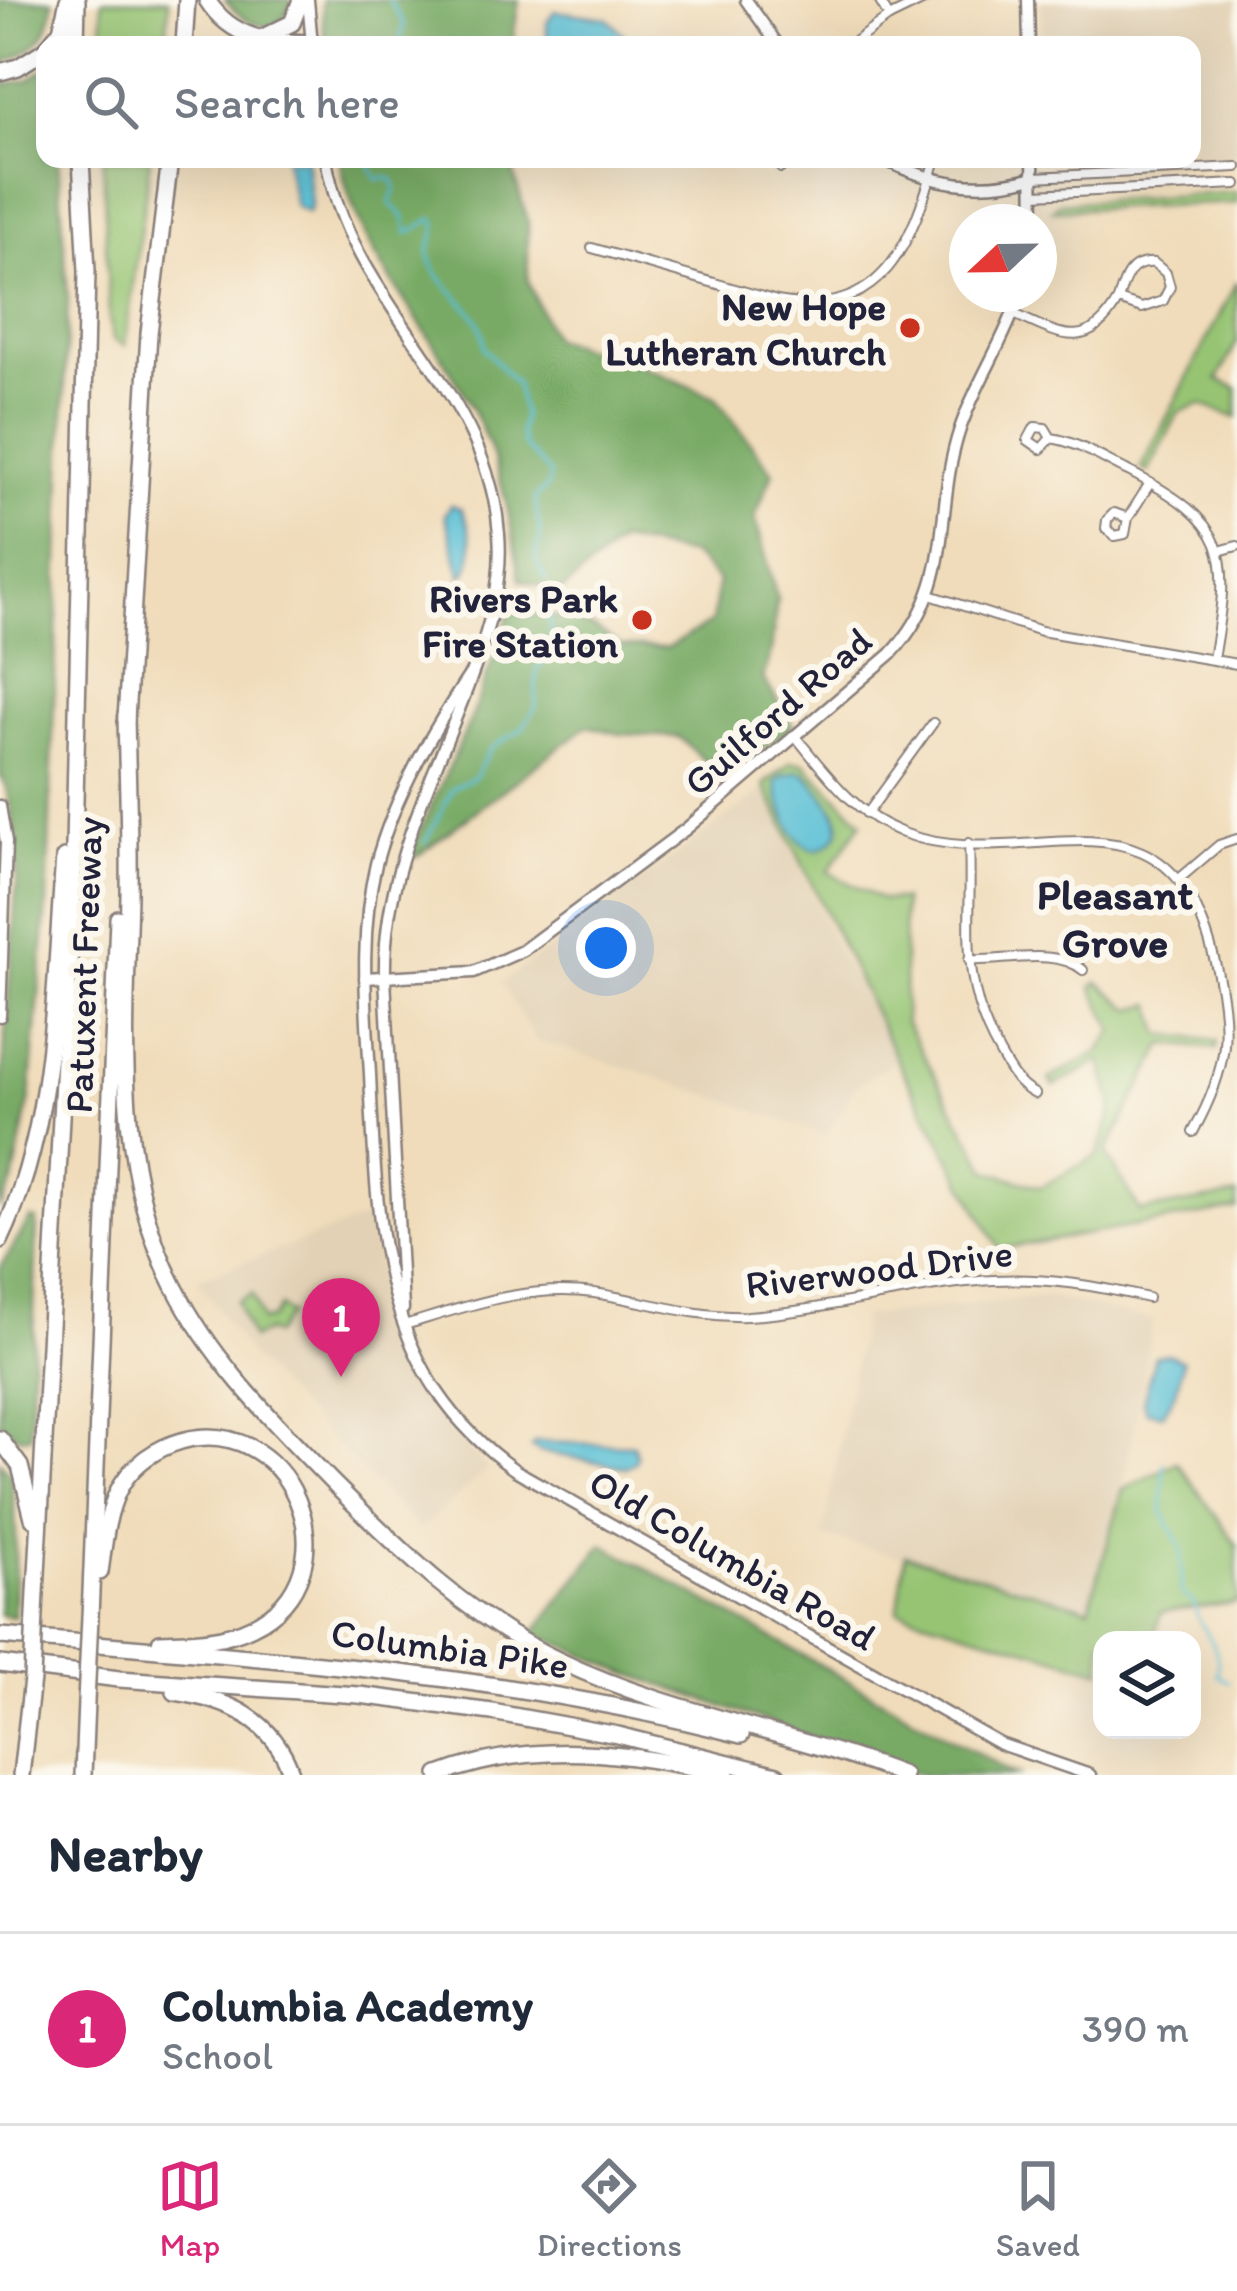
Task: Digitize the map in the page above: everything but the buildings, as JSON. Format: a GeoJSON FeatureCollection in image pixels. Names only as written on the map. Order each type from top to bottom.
{"type":"FeatureCollection","features":[{"type":"Feature","properties":{"kind":"highway"},"geometry":{"type":"LineString","coordinates":[[56,36],[68,0]]}},
{"type":"Feature","properties":{"kind":"highway"},"geometry":{"type":"LineString","coordinates":[[76,36],[77,0]]}},
{"type":"Feature","properties":{"kind":"highway"},"geometry":{"type":"LineString","coordinates":[[185,36],[187,0]]}},
{"type":"Feature","properties":{"kind":"highway"},"geometry":{"type":"LineString","coordinates":[[207,0],[222,20],[251,36]]}},
{"type":"Feature","properties":{"kind":"highway"},"geometry":{"type":"LineString","coordinates":[[262,36],[292,22],[304,0]]}},
{"type":"Feature","properties":{"kind":"highway"},"geometry":{"type":"LineString","coordinates":[[0,72],[36,55]]}},
{"type":"Feature","properties":{"kind":"highway","name":"Patuxent Freeway"},"geometry":{"type":"LineString","coordinates":[[26,1775],[39,1674],[36,1593],[73,890],[87,272],[81,168]]}},
{"type":"Feature","properties":{"kind":"highway","name":"Patuxent Freeway"},"geometry":{"type":"LineString","coordinates":[[89,1775],[126,714],[149,334],[169,168]]}},
{"type":"Feature","properties":{"kind":"highway"},"geometry":{"type":"LineString","coordinates":[[0,1241],[31,1159],[43,1084],[79,669]]}},
{"type":"Feature","properties":{"kind":"highway"},"geometry":{"type":"LineString","coordinates":[[126,714],[130,1141],[136,1181],[158,1250],[208,1344],[255,1402],[348,1497],[430,1575],[499,1628],[604,1679],[903,1775]]}},
{"type":"Feature","properties":{"kind":"highway"},"geometry":{"type":"LineString","coordinates":[[99,1575],[101,1357]]}},
{"type":"Feature","properties":{"kind":"highway"},"geometry":{"type":"LineString","coordinates":[[93,1617],[111,1509],[126,1478],[150,1455],[181,1441],[215,1438],[248,1447],[276,1466],[302,1509],[307,1538],[296,1583],[277,1608],[253,1627],[196,1640],[101,1645]]}},
{"type":"Feature","properties":{"kind":"highway"},"geometry":{"type":"LineString","coordinates":[[0,1439],[20,1466],[30,1497],[36,1593]]}},
{"type":"Feature","properties":{"kind":"highway","name":"Columbia Pike"},"geometry":{"type":"LineString","coordinates":[[0,1634],[385,1670],[542,1692],[688,1722],[883,1775]]}},
{"type":"Feature","properties":{"kind":"highway","name":"Columbia Pike"},"geometry":{"type":"LineString","coordinates":[[0,1667],[39,1674],[359,1695],[492,1712],[618,1735],[777,1775]]}},
{"type":"Feature","properties":{"kind":"highway"},"geometry":{"type":"LineString","coordinates":[[119,1679],[210,1698],[243,1711],[279,1745],[292,1775]]}},
{"type":"Feature","properties":{"kind":"highway"},"geometry":{"type":"LineString","coordinates":[[89,1775],[90,1702]]}},
{"type":"Feature","properties":{"kind":"highway"},"geometry":{"type":"LineString","coordinates":[[439,1775],[509,1756],[571,1751],[638,1757],[728,1775]]}},
{"type":"Feature","properties":{"kind":"street"},"geometry":{"type":"LineString","coordinates":[[304,0],[311,36]]}},
{"type":"Feature","properties":{"kind":"street"},"geometry":{"type":"LineString","coordinates":[[746,0],[772,36]]}},
{"type":"Feature","properties":{"kind":"street"},"geometry":{"type":"LineString","coordinates":[[879,0],[889,17]]}},
{"type":"Feature","properties":{"kind":"street"},"geometry":{"type":"LineString","coordinates":[[863,36],[924,0]]}},
{"type":"Feature","properties":{"kind":"street"},"geometry":{"type":"LineString","coordinates":[[1028,0],[1029,36]]}},
{"type":"Feature","properties":{"kind":"street"},"geometry":{"type":"LineString","coordinates":[[1003,186],[1034,177],[1237,167]]}},
{"type":"Feature","properties":{"kind":"street","name":"Old Columbia Road"},"geometry":{"type":"LineString","coordinates":[[328,168],[356,252],[476,438],[491,482],[500,563],[493,615],[396,870],[386,926],[405,1324]]}},
{"type":"Feature","properties":{"kind":"street"},"geometry":{"type":"LineString","coordinates":[[905,168],[930,179],[1035,194],[1237,184]]}},
{"type":"Feature","properties":{"kind":"street"},"geometry":{"type":"LineString","coordinates":[[592,248],[776,301],[835,300],[867,286],[892,266],[917,224],[933,168]]}},
{"type":"Feature","properties":{"kind":"street"},"geometry":{"type":"LineString","coordinates":[[1034,168],[1035,204]]}},
{"type":"Feature","properties":{"kind":"street"},"geometry":{"type":"LineString","coordinates":[[1014,314],[1079,336],[1102,324],[1118,301],[1127,274],[1136,266],[1154,263],[1166,273],[1168,295],[1157,305],[1142,308],[1118,301]]}},
{"type":"Feature","properties":{"kind":"street","name":"Guilford Road"},"geometry":{"type":"LineString","coordinates":[[365,978],[474,972],[507,960],[686,829],[906,638],[930,595],[956,440],[1014,314]]}},
{"type":"Feature","properties":{"kind":"street"},"geometry":{"type":"LineString","coordinates":[[1051,438],[1072,443],[1150,483],[1197,515],[1220,551],[1224,585],[1213,659]]}},
{"type":"Feature","properties":{"kind":"street"},"geometry":{"type":"LineString","coordinates":[[1128,518],[1150,483]]}},
{"type":"Feature","properties":{"kind":"street"},"geometry":{"type":"LineString","coordinates":[[1220,551],[1237,546]]}},
{"type":"Feature","properties":{"kind":"street"},"geometry":{"type":"LineString","coordinates":[[930,595],[1041,631],[1237,664]]}},
{"type":"Feature","properties":{"kind":"street","name":"Old Columbia Road"},"geometry":{"type":"LineString","coordinates":[[474,668],[415,770],[383,841],[365,925],[379,1230],[390,1288],[428,1380],[476,1441],[514,1469],[1000,1744],[1090,1775]]}},
{"type":"Feature","properties":{"kind":"street"},"geometry":{"type":"LineString","coordinates":[[867,814],[933,723]]}},
{"type":"Feature","properties":{"kind":"street"},"geometry":{"type":"LineString","coordinates":[[796,737],[867,814],[922,839],[1119,844],[1150,856],[1179,878],[1206,926],[1227,1027],[1218,1083],[1193,1132]]}},
{"type":"Feature","properties":{"kind":"street"},"geometry":{"type":"LineString","coordinates":[[0,806],[6,842],[0,1016]]}},
{"type":"Feature","properties":{"kind":"street"},"geometry":{"type":"LineString","coordinates":[[1179,878],[1219,845],[1237,839]]}},
{"type":"Feature","properties":{"kind":"street"},"geometry":{"type":"LineString","coordinates":[[969,843],[969,960],[974,997],[985,1028],[1017,1081],[1035,1094]]}},
{"type":"Feature","properties":{"kind":"street"},"geometry":{"type":"LineString","coordinates":[[969,960],[1056,959],[1084,970]]}},
{"type":"Feature","properties":{"kind":"street","name":"Riverwood Drive"},"geometry":{"type":"LineString","coordinates":[[405,1324],[496,1298],[548,1291],[592,1293],[688,1312],[742,1316],[995,1280],[1061,1282],[1148,1298]]}},
{"type":"Feature","properties":{"kind":"shaded area"},"geometry":{"type":"Polygon","coordinates":[[[1041,0],[1237,0],[1237,157],[1201,159],[1201,36],[1043,36],[1041,0]]]}},
{"type":"Feature","properties":{"kind":"shaded area"},"geometry":{"type":"Polygon","coordinates":[[[764,790],[838,952],[900,1057],[855,1087],[826,1135],[536,1041],[501,983],[764,790]]]}},
{"type":"Feature","properties":{"kind":"shaded area"},"geometry":{"type":"Polygon","coordinates":[[[369,1217],[383,1291],[410,1369],[442,1420],[488,1469],[420,1530],[251,1358],[197,1279],[369,1217]]]}},
{"type":"Feature","properties":{"kind":"shaded area"},"geometry":{"type":"Polygon","coordinates":[[[1044,1296],[1153,1320],[1123,1490],[1090,1608],[823,1536],[863,1316],[1044,1296]]]}},
{"type":"Feature","properties":{"kind":"green space"},"geometry":{"type":"Polygon","coordinates":[[[0,0],[53,0],[43,36],[36,36],[36,43],[2,64],[0,0]]]}},
{"type":"Feature","properties":{"kind":"green space"},"geometry":{"type":"Polygon","coordinates":[[[102,0],[169,0],[167,36],[103,36],[102,0]]]}},
{"type":"Feature","properties":{"kind":"green space"},"geometry":{"type":"Polygon","coordinates":[[[225,0],[292,0],[279,22],[262,26],[225,0]]]}},
{"type":"Feature","properties":{"kind":"green space"},"geometry":{"type":"Polygon","coordinates":[[[322,0],[519,0],[513,36],[324,36],[322,0]]]}},
{"type":"Feature","properties":{"kind":"green space"},"geometry":{"type":"Polygon","coordinates":[[[36,75],[36,168],[59,168],[68,300],[47,904],[30,1097],[13,1182],[0,1209],[0,1107],[17,880],[15,833],[0,775],[0,85],[36,75]]]}},
{"type":"Feature","properties":{"kind":"green space"},"geometry":{"type":"Polygon","coordinates":[[[103,168],[149,168],[125,346],[113,339],[103,168]]]}},
{"type":"Feature","properties":{"kind":"green space"},"geometry":{"type":"Polygon","coordinates":[[[342,168],[515,168],[528,222],[528,281],[552,338],[637,364],[715,397],[773,472],[755,517],[777,599],[763,678],[793,726],[724,779],[679,737],[621,734],[587,726],[416,857],[410,852],[472,717],[510,612],[564,617],[595,628],[620,646],[667,648],[712,622],[718,581],[692,555],[620,541],[562,591],[520,580],[503,489],[480,425],[394,286],[348,193],[342,168]]]}},
{"type":"Feature","properties":{"kind":"green space"},"geometry":{"type":"Polygon","coordinates":[[[1237,192],[1237,203],[1057,210],[1059,203],[1237,192]]]}},
{"type":"Feature","properties":{"kind":"green space"},"geometry":{"type":"Polygon","coordinates":[[[1237,281],[1237,342],[1218,380],[1237,388],[1237,418],[1200,404],[1179,412],[1148,472],[1141,468],[1237,281]]]}},
{"type":"Feature","properties":{"kind":"green space"},"geometry":{"type":"Polygon","coordinates":[[[791,762],[804,763],[862,822],[828,872],[882,900],[903,900],[905,1022],[988,1171],[1041,1187],[1098,1155],[1113,1107],[1101,1061],[1054,1086],[1049,1079],[1099,1052],[1114,1030],[1092,987],[1098,982],[1131,1009],[1153,1004],[1161,1034],[1217,1041],[1216,1049],[1164,1044],[1106,1153],[1140,1211],[1237,1195],[1237,1209],[999,1249],[900,1066],[764,785],[791,762]]]}},
{"type":"Feature","properties":{"kind":"green space"},"geometry":{"type":"Polygon","coordinates":[[[30,1219],[37,1220],[30,1436],[20,1437],[0,1423],[0,1268],[30,1219]]]}},
{"type":"Feature","properties":{"kind":"green space"},"geometry":{"type":"Polygon","coordinates":[[[252,1294],[262,1321],[272,1318],[280,1307],[289,1314],[274,1335],[267,1331],[251,1339],[237,1302],[252,1294]]]}},
{"type":"Feature","properties":{"kind":"green space"},"geometry":{"type":"Polygon","coordinates":[[[0,1461],[11,1475],[16,1528],[14,1617],[0,1615],[0,1461]]]}},
{"type":"Feature","properties":{"kind":"green space"},"geometry":{"type":"Polygon","coordinates":[[[1177,1462],[1237,1545],[1237,1603],[1161,1612],[1156,1631],[1093,1631],[1093,1668],[898,1611],[905,1555],[1089,1608],[1123,1490],[1177,1462]]]}},
{"type":"Feature","properties":{"kind":"green space"},"geometry":{"type":"Polygon","coordinates":[[[603,1544],[1023,1775],[924,1775],[902,1769],[627,1673],[534,1633],[603,1544]]]}},
{"type":"Feature","properties":{"kind":"water"},"geometry":{"type":"Polygon","coordinates":[[[554,11],[607,18],[625,36],[547,36],[554,11]]]}},
{"type":"Feature","properties":{"kind":"water"},"geometry":{"type":"Polygon","coordinates":[[[287,168],[307,168],[308,213],[295,206],[287,168]]]}},
{"type":"Feature","properties":{"kind":"water"},"geometry":{"type":"Polygon","coordinates":[[[451,505],[461,509],[470,535],[472,554],[462,577],[445,515],[451,505]]]}},
{"type":"Feature","properties":{"kind":"water"},"geometry":{"type":"Polygon","coordinates":[[[799,771],[831,805],[839,825],[831,842],[817,850],[794,833],[778,792],[776,783],[781,777],[799,771]]]}},
{"type":"Feature","properties":{"kind":"water"},"geometry":{"type":"Polygon","coordinates":[[[1168,1354],[1183,1361],[1176,1392],[1163,1414],[1146,1411],[1143,1402],[1155,1356],[1168,1354]]]}},
{"type":"Feature","properties":{"kind":"water"},"geometry":{"type":"Polygon","coordinates":[[[536,1442],[633,1445],[637,1456],[625,1467],[540,1452],[531,1447],[536,1442]]]}},
{"type":"Feature","properties":{"kind":"waterway"},"geometry":{"type":"LineString","coordinates":[[389,0],[404,24],[401,36]]}},
{"type":"Feature","properties":{"kind":"waterway"},"geometry":{"type":"LineString","coordinates":[[371,168],[377,179],[394,182],[390,203],[404,216],[408,233],[436,221],[429,253],[436,271],[471,311],[483,334],[484,348],[516,384],[523,445],[550,474],[548,486],[535,498],[540,535],[536,561],[546,580]]}},
{"type":"Feature","properties":{"kind":"waterway"},"geometry":{"type":"LineString","coordinates":[[425,843],[453,788],[475,777],[490,749],[522,729],[536,707],[536,672],[552,651],[548,611]]}},
{"type":"Feature","properties":{"kind":"waterway"},"geometry":{"type":"LineString","coordinates":[[1164,1463],[1162,1510],[1182,1549],[1181,1593],[1193,1602],[1214,1645],[1217,1675],[1229,1682]]}},
{"type":"Feature","properties":{"kind":"place","name":"New Hope Lutheran Church"},"geometry":{"type":"Point","coordinates":[910,328]}},
{"type":"Feature","properties":{"kind":"place","name":"Rivers Park Fire Station"},"geometry":{"type":"Point","coordinates":[642,620]}},
{"type":"Feature","properties":{"kind":"place","name":"Columbia Academy"},"geometry":{"type":"Point","coordinates":[341,1377]}},
{"type":"Feature","properties":{"kind":"district","name":"Pleasant Grove"},"geometry":{"type":"Point","coordinates":[1115,918]}}]}
